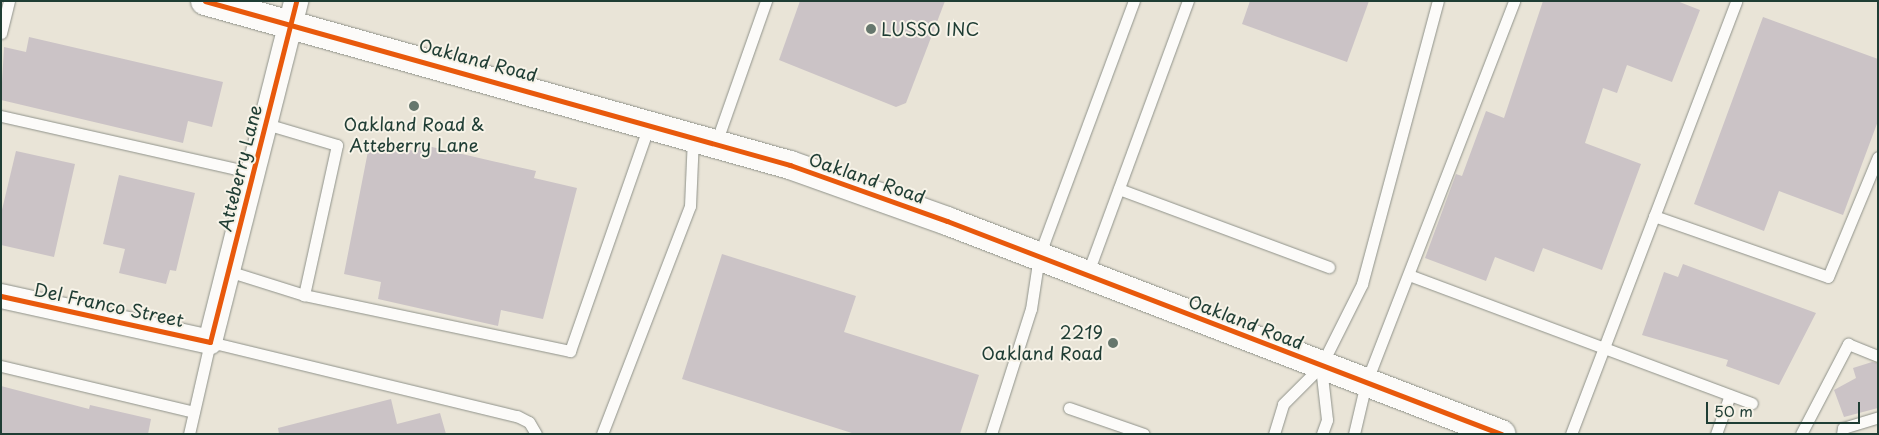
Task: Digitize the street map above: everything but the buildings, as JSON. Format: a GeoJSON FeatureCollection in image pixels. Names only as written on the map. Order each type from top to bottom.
{"type":"FeatureCollection","features":[{"type":"Feature","properties":{"kind":"main road","name":"Oakland Road"},"geometry":{"type":"LineString","coordinates":[[205,1],[292,12],[705,139],[1039,256],[1501,434]]}},
{"type":"Feature","properties":{"kind":"street","name":"Atteberry Lane"},"geometry":{"type":"LineString","coordinates":[[210,342],[266,124],[292,12]]}},
{"type":"Feature","properties":{"kind":"street","name":"Del Franco Street"},"geometry":{"type":"LineString","coordinates":[[1,296],[210,342]]}},
{"type":"Feature","properties":{"kind":"lane"},"geometry":{"type":"LineString","coordinates":[[1,33],[8,1]]}},
{"type":"Feature","properties":{"kind":"lane"},"geometry":{"type":"LineString","coordinates":[[602,434],[690,206],[705,139],[766,1]]}},
{"type":"Feature","properties":{"kind":"lane"},"geometry":{"type":"LineString","coordinates":[[991,434],[1031,309],[1039,256],[1134,1]]}},
{"type":"Feature","properties":{"kind":"lane"},"geometry":{"type":"LineString","coordinates":[[1087,275],[1188,1]]}},
{"type":"Feature","properties":{"kind":"lane"},"geometry":{"type":"LineString","coordinates":[[1274,434],[1284,404],[1321,366],[1362,284],[1438,1]]}},
{"type":"Feature","properties":{"kind":"lane"},"geometry":{"type":"LineString","coordinates":[[1354,434],[1366,383],[1514,1]]}},
{"type":"Feature","properties":{"kind":"lane"},"geometry":{"type":"LineString","coordinates":[[1571,434],[1736,1]]}},
{"type":"Feature","properties":{"kind":"lane"},"geometry":{"type":"LineString","coordinates":[[1,116],[254,172]]}},
{"type":"Feature","properties":{"kind":"lane"},"geometry":{"type":"LineString","coordinates":[[228,271],[304,295],[570,351],[650,123]]}},
{"type":"Feature","properties":{"kind":"lane"},"geometry":{"type":"LineString","coordinates":[[266,124],[337,145],[304,295]]}},
{"type":"Feature","properties":{"kind":"lane"},"geometry":{"type":"LineString","coordinates":[[1654,216],[1828,277],[1878,157]]}},
{"type":"Feature","properties":{"kind":"lane"},"geometry":{"type":"LineString","coordinates":[[1119,189],[1329,267]]}},
{"type":"Feature","properties":{"kind":"lane"},"geometry":{"type":"LineString","coordinates":[[1409,275],[1752,403]]}},
{"type":"Feature","properties":{"kind":"lane"},"geometry":{"type":"LineString","coordinates":[[189,434],[210,342],[517,416],[529,422],[536,434]]}},
{"type":"Feature","properties":{"kind":"lane"},"geometry":{"type":"LineString","coordinates":[[1802,433],[1848,344],[1878,356]]}},
{"type":"Feature","properties":{"kind":"lane"},"geometry":{"type":"LineString","coordinates":[[1,366],[194,412]]}},
{"type":"Feature","properties":{"kind":"lane"},"geometry":{"type":"LineString","coordinates":[[1321,366],[1327,420],[1322,434]]}},
{"type":"Feature","properties":{"kind":"lane"},"geometry":{"type":"LineString","coordinates":[[1716,434],[1730,395]]}},
{"type":"Feature","properties":{"kind":"lane"},"geometry":{"type":"LineString","coordinates":[[1069,408],[1144,434]]}},
{"type":"Feature","properties":{"kind":"lane"},"geometry":{"type":"LineString","coordinates":[[1842,434],[1843,428],[1878,417]]}},
{"type":"Feature","properties":{"kind":"cycle path"},"geometry":{"type":"LineString","coordinates":[[205,1],[790,165],[947,221],[1501,434]]}},
{"type":"Feature","properties":{"kind":"cycle path"},"geometry":{"type":"LineString","coordinates":[[1,296],[210,342],[296,1]]}},
{"type":"Feature","properties":{"kind":"place","name":"LUSSO INC"},"geometry":{"type":"Point","coordinates":[871,29]}},
{"type":"Feature","properties":{"kind":"place","name":"Oakland Road & Atteberry Lane"},"geometry":{"type":"Point","coordinates":[414,106]}},
{"type":"Feature","properties":{"kind":"place","name":"2219 Oakland Road"},"geometry":{"type":"Point","coordinates":[1113,343]}}]}
